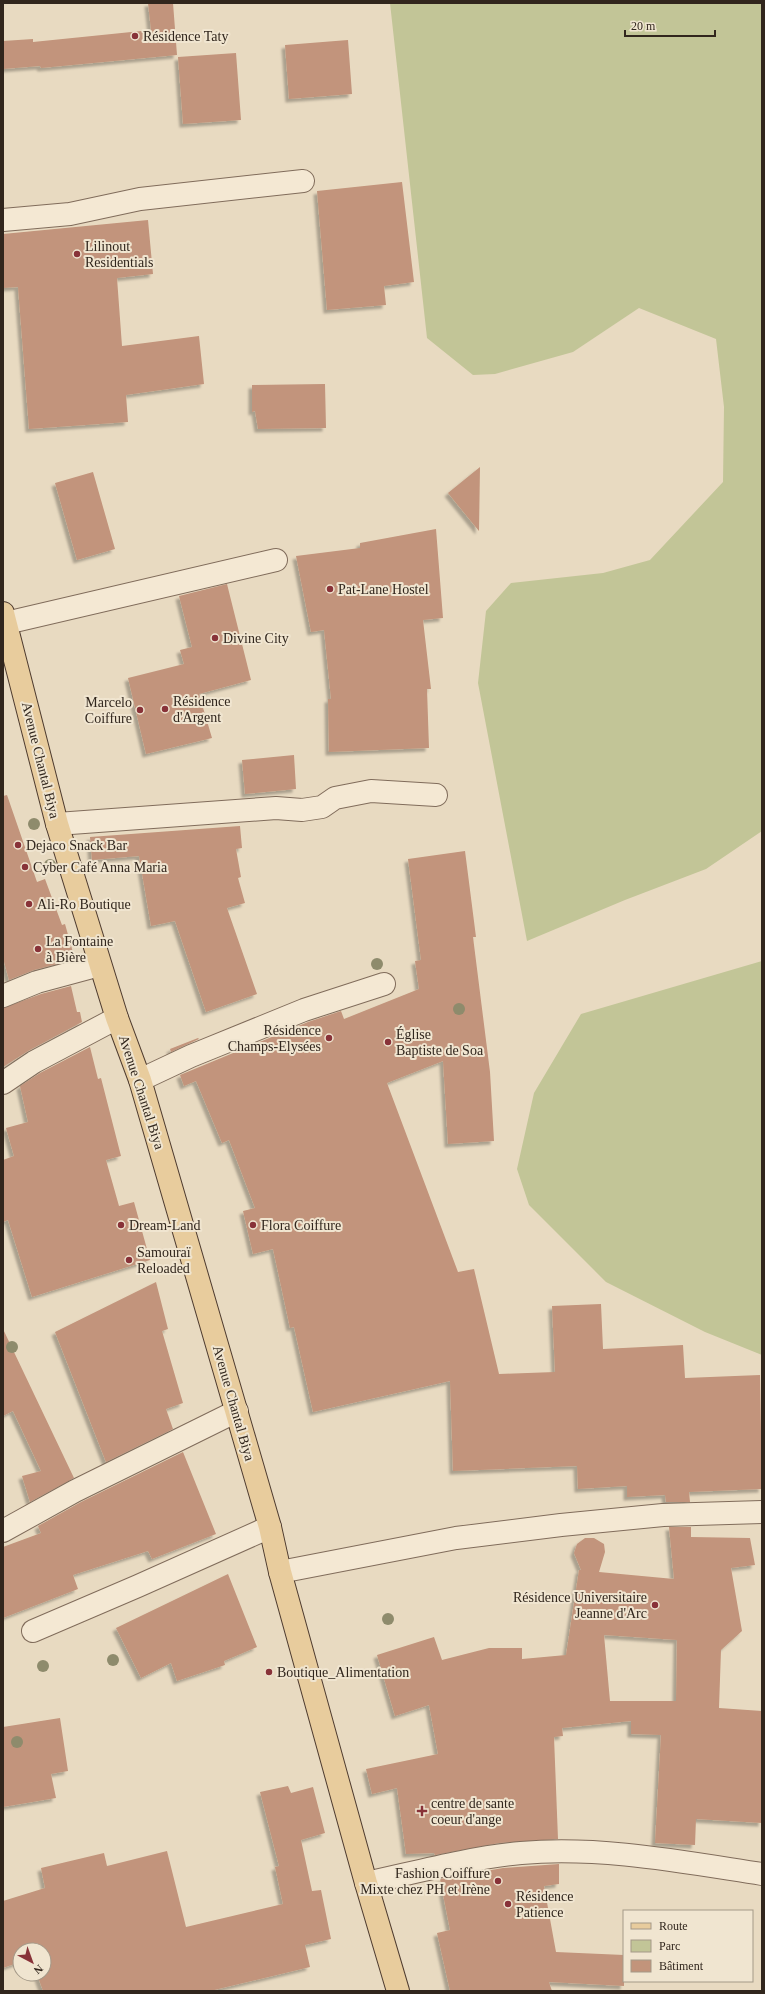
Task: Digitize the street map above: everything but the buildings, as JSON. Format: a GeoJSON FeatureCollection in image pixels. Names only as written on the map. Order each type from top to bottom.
{"type":"FeatureCollection","features":[{"type":"Feature","properties":{"kind":"main road","name":"Avenue Chantal Biya"},"geometry":{"type":"LineString","coordinates":[[4,618],[57,824],[117,1018],[140,1080],[237,1411],[270,1527],[280,1572],[366,1883],[398,1991]]}},
{"type":"Feature","properties":{"kind":"street"},"geometry":{"type":"LineString","coordinates":[[3,220],[70,214],[140,199],[303,181]]}},
{"type":"Feature","properties":{"kind":"street"},"geometry":{"type":"LineString","coordinates":[[4,618],[276,560]]}},
{"type":"Feature","properties":{"kind":"street"},"geometry":{"type":"LineString","coordinates":[[57,824],[276,808],[302,810],[322,807],[335,798],[371,791],[436,795]]}},
{"type":"Feature","properties":{"kind":"street"},"geometry":{"type":"LineString","coordinates":[[3,996],[37,982],[100,965]]}},
{"type":"Feature","properties":{"kind":"street"},"geometry":{"type":"LineString","coordinates":[[140,1080],[191,1056],[304,1010],[384,984]]}},
{"type":"Feature","properties":{"kind":"street"},"geometry":{"type":"LineString","coordinates":[[3,1083],[34,1062],[117,1018]]}},
{"type":"Feature","properties":{"kind":"street"},"geometry":{"type":"LineString","coordinates":[[3,1531],[75,1491],[237,1411]]}},
{"type":"Feature","properties":{"kind":"street"},"geometry":{"type":"LineString","coordinates":[[280,1572],[456,1538],[663,1515],[762,1512]]}},
{"type":"Feature","properties":{"kind":"street"},"geometry":{"type":"LineString","coordinates":[[33,1631],[270,1527]]}},
{"type":"Feature","properties":{"kind":"street"},"geometry":{"type":"LineString","coordinates":[[366,1883],[445,1865],[521,1853],[595,1852],[662,1859],[762,1874]]}},
{"type":"Feature","properties":{"kind":"green space"},"geometry":{"type":"Polygon","coordinates":[[[390,3],[762,3],[762,831],[706,869],[625,900],[527,941],[478,683],[486,611],[511,583],[603,573],[650,560],[723,482],[724,407],[716,339],[639,308],[573,352],[495,374],[473,375],[427,338],[390,3]]]}},
{"type":"Feature","properties":{"kind":"green space"},"geometry":{"type":"Polygon","coordinates":[[[762,961],[762,1355],[705,1332],[606,1282],[529,1205],[517,1169],[534,1093],[581,1014],[762,961]]]}},
{"type":"Feature","properties":{"kind":"place","name":"Résidence Taty"},"geometry":{"type":"Point","coordinates":[135,36]}},
{"type":"Feature","properties":{"kind":"place","name":"Lilinout Residentials"},"geometry":{"type":"Point","coordinates":[77,254]}},
{"type":"Feature","properties":{"kind":"place","name":"Pat-Lane Hostel"},"geometry":{"type":"Point","coordinates":[330,589]}},
{"type":"Feature","properties":{"kind":"place","name":"Divine City"},"geometry":{"type":"Point","coordinates":[215,638]}},
{"type":"Feature","properties":{"kind":"place","name":"Résidence d'Argent"},"geometry":{"type":"Point","coordinates":[165,709]}},
{"type":"Feature","properties":{"kind":"place","name":"Marcelo Coiffure"},"geometry":{"type":"Point","coordinates":[140,710]}},
{"type":"Feature","properties":{"kind":"place","name":"Dejaco Snack Bar"},"geometry":{"type":"Point","coordinates":[18,845]}},
{"type":"Feature","properties":{"kind":"place","name":"Cyber Café Anna Maria"},"geometry":{"type":"Point","coordinates":[25,867]}},
{"type":"Feature","properties":{"kind":"place","name":"Ali-Ro Boutique"},"geometry":{"type":"Point","coordinates":[29,904]}},
{"type":"Feature","properties":{"kind":"place","name":"La Fontaine à Bière"},"geometry":{"type":"Point","coordinates":[38,949]}},
{"type":"Feature","properties":{"kind":"place","name":"Résidence Champs-Elysées"},"geometry":{"type":"Point","coordinates":[329,1038]}},
{"type":"Feature","properties":{"kind":"place","name":"Église Baptiste de Soa"},"geometry":{"type":"Point","coordinates":[388,1042]}},
{"type":"Feature","properties":{"kind":"place","name":"Dream-Land"},"geometry":{"type":"Point","coordinates":[121,1225]}},
{"type":"Feature","properties":{"kind":"place","name":"Flora Coiffure"},"geometry":{"type":"Point","coordinates":[253,1225]}},
{"type":"Feature","properties":{"kind":"place","name":"Samouraï Reloaded"},"geometry":{"type":"Point","coordinates":[129,1260]}},
{"type":"Feature","properties":{"kind":"place","name":"Résidence Universitaire Jeanne d'Arc"},"geometry":{"type":"Point","coordinates":[655,1605]}},
{"type":"Feature","properties":{"kind":"place","name":"Boutique_Alimentation"},"geometry":{"type":"Point","coordinates":[269,1672]}},
{"type":"Feature","properties":{"kind":"place","name":"centre de sante coeur d'ange"},"geometry":{"type":"Point","coordinates":[422,1811]}},
{"type":"Feature","properties":{"kind":"place","name":"Fashion Coiffure Mixte chez PH et Irène"},"geometry":{"type":"Point","coordinates":[498,1881]}},
{"type":"Feature","properties":{"kind":"place","name":"Résidence Patience"},"geometry":{"type":"Point","coordinates":[508,1904]}}]}
